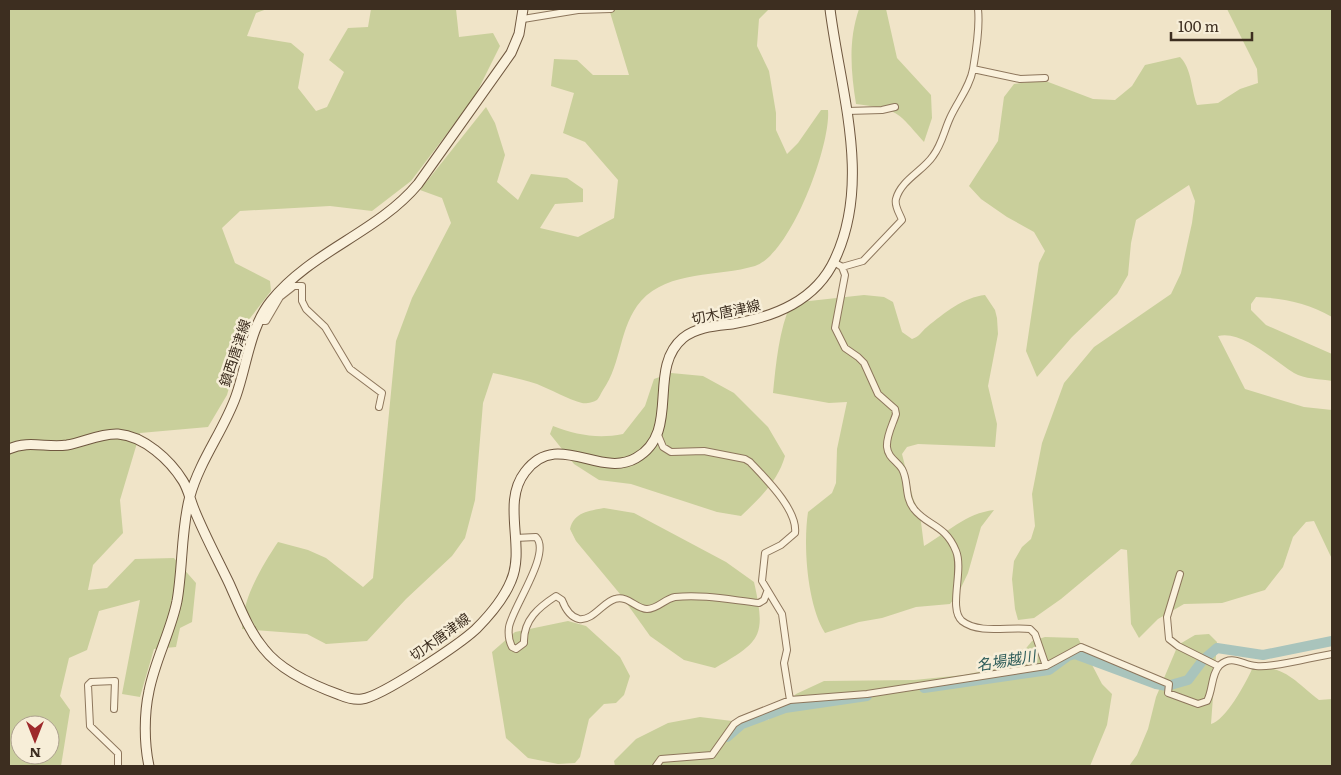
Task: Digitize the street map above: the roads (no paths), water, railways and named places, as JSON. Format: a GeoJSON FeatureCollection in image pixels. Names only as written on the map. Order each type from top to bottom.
{"type":"FeatureCollection","features":[{"type":"Feature","properties":{"kind":"main road","name":"鎮西唐津線"},"geometry":{"type":"LineString","coordinates":[[148,766],[146,715],[149,690],[176,604],[190,496],[200,469],[235,397],[259,321],[271,301],[312,263],[384,218],[407,198],[512,54],[523,19],[524,9]]}},
{"type":"Feature","properties":{"kind":"main road","name":"切木唐津線"},"geometry":{"type":"LineString","coordinates":[[9,449],[17,445],[28,444],[58,446],[72,444],[106,434],[128,435],[166,458],[186,485],[250,628],[264,649],[277,662],[291,671],[339,695],[354,699],[364,699],[390,688],[472,633],[484,621],[512,580],[515,538],[515,490],[526,469],[536,461],[558,453],[621,464],[636,458],[649,448],[658,435],[662,419],[666,367],[670,353],[678,342],[688,334],[702,328],[766,318],[783,311],[818,285],[838,264],[852,191],[853,160],[847,110],[830,9]]}},
{"type":"Feature","properties":{"kind":"street"},"geometry":{"type":"LineString","coordinates":[[523,19],[578,10],[611,9]]}},
{"type":"Feature","properties":{"kind":"street"},"geometry":{"type":"LineString","coordinates":[[978,9],[978,34],[973,69],[949,119],[945,136],[934,156],[922,169],[911,176],[896,198],[896,205],[902,220],[863,261],[838,264],[844,285],[835,328],[845,348],[858,356],[864,364],[878,394],[895,408],[896,414],[887,448],[890,457],[904,474],[909,501],[914,510],[943,531],[956,549],[960,566],[956,593],[958,616],[964,623],[984,628],[1030,629],[1035,634],[1046,666]]}},
{"type":"Feature","properties":{"kind":"street"},"geometry":{"type":"LineString","coordinates":[[973,69],[1020,79],[1045,78]]}},
{"type":"Feature","properties":{"kind":"street"},"geometry":{"type":"LineString","coordinates":[[847,110],[882,110],[895,107]]}},
{"type":"Feature","properties":{"kind":"street"},"geometry":{"type":"LineString","coordinates":[[259,321],[266,321],[280,297],[294,286],[302,286],[302,301],[306,309],[325,327],[350,369],[382,393],[379,407]]}},
{"type":"Feature","properties":{"kind":"street"},"geometry":{"type":"LineString","coordinates":[[658,435],[663,447],[671,452],[704,451],[744,458],[750,462],[789,509],[794,519],[795,532],[781,545],[765,553],[762,581],[767,592],[776,601],[782,614],[787,650],[784,663],[790,700]]}},
{"type":"Feature","properties":{"kind":"street"},"geometry":{"type":"LineString","coordinates":[[515,538],[536,537],[540,541],[541,549],[524,595],[509,626],[509,641],[512,647],[516,648],[524,643],[524,634],[528,623],[540,606],[556,596],[562,600],[566,610],[577,619],[583,619],[614,599],[627,600],[644,609],[650,609],[666,599],[696,596],[759,603],[764,600],[767,592]]}},
{"type":"Feature","properties":{"kind":"street"},"geometry":{"type":"LineString","coordinates":[[1180,574],[1167,617],[1169,639],[1178,646],[1218,666]]}},
{"type":"Feature","properties":{"kind":"street"},"geometry":{"type":"LineString","coordinates":[[656,766],[661,759],[712,755],[734,724],[790,700],[867,694],[1046,666],[1062,659],[1077,648],[1085,648],[1169,684],[1168,693],[1194,704],[1203,703],[1210,696],[1218,666],[1226,661],[1233,660],[1259,666],[1332,654]]}},
{"type":"Feature","properties":{"kind":"street"},"geometry":{"type":"LineString","coordinates":[[114,709],[114,681],[91,682],[88,685],[90,726],[118,752],[118,766]]}},
{"type":"Feature","properties":{"kind":"waterway","name":"名場越川"},"geometry":{"type":"LineString","coordinates":[[924,688],[1049,670],[1068,656],[1075,654],[1156,684],[1167,686],[1188,680],[1203,660],[1217,648],[1263,655],[1332,641]]}},
{"type":"Feature","properties":{"kind":"waterway","name":"名場越川"},"geometry":{"type":"LineString","coordinates":[[727,737],[742,724],[785,708],[867,696]]}}]}
